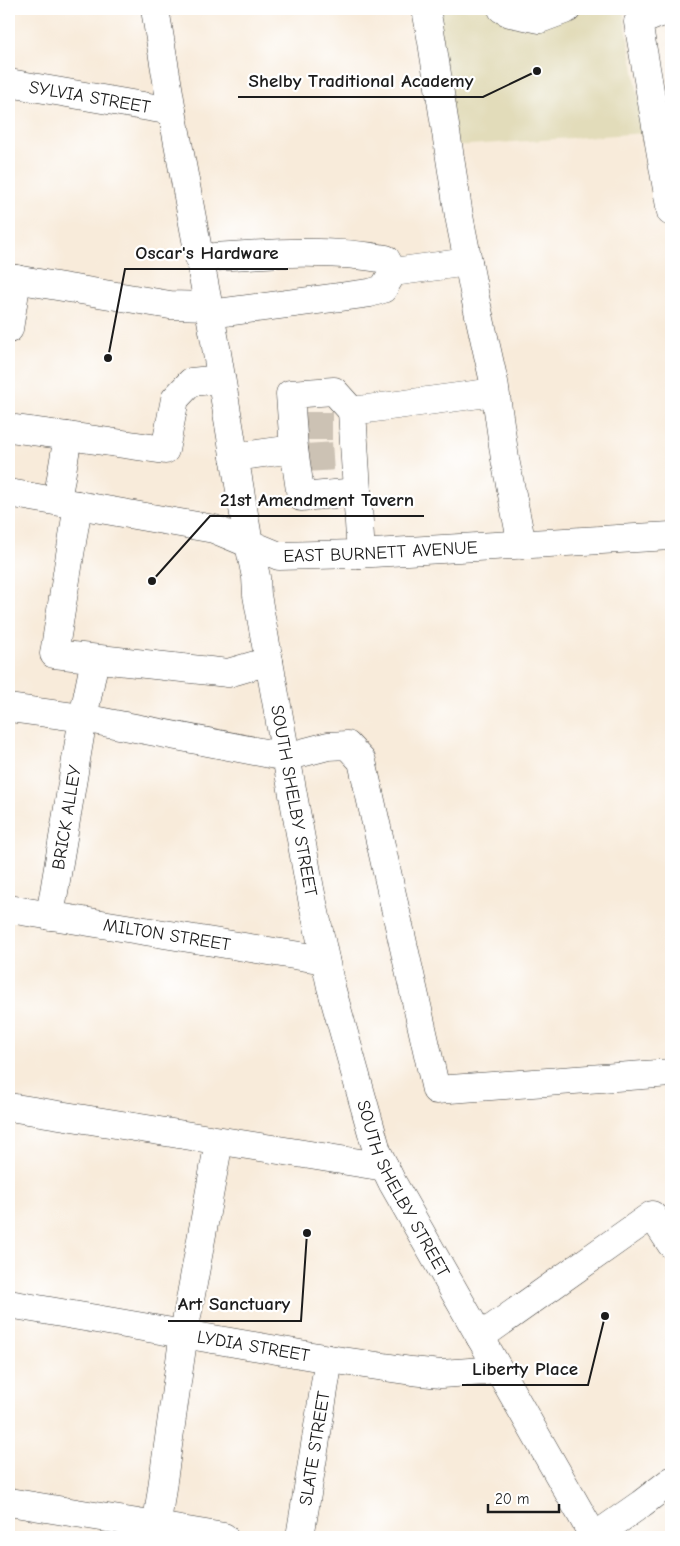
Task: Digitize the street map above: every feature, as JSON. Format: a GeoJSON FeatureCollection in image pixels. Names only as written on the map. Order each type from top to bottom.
{"type":"FeatureCollection","features":[{"type":"Feature","properties":{"kind":"street","name":"SOUTH SHELBY STREET"},"geometry":{"type":"LineString","coordinates":[[155,9],[222,379],[256,577],[257,595],[311,895],[333,996],[377,1151],[594,1537]]}},
{"type":"Feature","properties":{"kind":"street"},"geometry":{"type":"LineString","coordinates":[[426,9],[459,216],[495,392],[505,459],[522,545]]}},
{"type":"Feature","properties":{"kind":"street"},"geometry":{"type":"LineString","coordinates":[[502,9],[510,13],[540,20],[567,9]]}},
{"type":"Feature","properties":{"kind":"street"},"geometry":{"type":"LineString","coordinates":[[670,9],[638,22],[671,212]]}},
{"type":"Feature","properties":{"kind":"street","name":"SYLVIA STREET"},"geometry":{"type":"LineString","coordinates":[[9,83],[172,111]]}},
{"type":"Feature","properties":{"kind":"street"},"geometry":{"type":"LineString","coordinates":[[200,258],[267,253],[361,255],[386,259],[393,272]]}},
{"type":"Feature","properties":{"kind":"street"},"geometry":{"type":"LineString","coordinates":[[393,272],[468,262]]}},
{"type":"Feature","properties":{"kind":"street"},"geometry":{"type":"LineString","coordinates":[[9,329],[13,279],[209,310],[370,293],[383,289],[393,272]]}},
{"type":"Feature","properties":{"kind":"street"},"geometry":{"type":"LineString","coordinates":[[9,428],[165,450],[175,399],[191,382],[222,379]]}},
{"type":"Feature","properties":{"kind":"street"},"geometry":{"type":"LineString","coordinates":[[357,492],[301,497],[298,444],[290,394],[334,391],[347,421],[346,455],[357,492],[361,554]]}},
{"type":"Feature","properties":{"kind":"street"},"geometry":{"type":"LineString","coordinates":[[347,421],[495,392]]}},
{"type":"Feature","properties":{"kind":"street"},"geometry":{"type":"LineString","coordinates":[[68,436],[67,503],[54,654],[228,673],[269,661]]}},
{"type":"Feature","properties":{"kind":"street"},"geometry":{"type":"LineString","coordinates":[[234,457],[298,444]]}},
{"type":"Feature","properties":{"kind":"street","name":"EAST BURNETT AVENUE"},"geometry":{"type":"LineString","coordinates":[[9,493],[214,529],[279,556],[361,554],[671,536]]}},
{"type":"Feature","properties":{"kind":"street","name":"BRICK ALLEY"},"geometry":{"type":"LineString","coordinates":[[50,916],[83,718],[95,659]]}},
{"type":"Feature","properties":{"kind":"street"},"geometry":{"type":"LineString","coordinates":[[9,708],[83,718],[286,757],[328,746],[348,745],[362,761],[436,1090],[671,1073]]}},
{"type":"Feature","properties":{"kind":"street","name":"MILTON STREET"},"geometry":{"type":"LineString","coordinates":[[9,909],[325,960]]}},
{"type":"Feature","properties":{"kind":"street"},"geometry":{"type":"LineString","coordinates":[[9,1107],[385,1167]]}},
{"type":"Feature","properties":{"kind":"street"},"geometry":{"type":"LineString","coordinates":[[156,1532],[184,1333],[219,1141]]}},
{"type":"Feature","properties":{"kind":"street"},"geometry":{"type":"LineString","coordinates":[[480,1336],[652,1215],[671,1244]]}},
{"type":"Feature","properties":{"kind":"street","name":"LYDIA STREET"},"geometry":{"type":"LineString","coordinates":[[9,1304],[329,1359],[412,1371],[440,1374],[499,1370]]}},
{"type":"Feature","properties":{"kind":"street","name":"SLATE STREET"},"geometry":{"type":"LineString","coordinates":[[300,1537],[329,1359]]}},
{"type":"Feature","properties":{"kind":"street"},"geometry":{"type":"LineString","coordinates":[[594,1537],[642,1504],[671,1481]]}},
{"type":"Feature","properties":{"kind":"street"},"geometry":{"type":"LineString","coordinates":[[9,1502],[156,1532],[224,1537]]}},
{"type":"Feature","properties":{"kind":"shaded area"},"geometry":{"type":"Polygon","coordinates":[[[429,9],[623,9],[645,133],[454,146],[429,9]]]}},
{"type":"Feature","properties":{"kind":"tunnel"},"geometry":{"type":"LineString","coordinates":[[304,426],[336,426]]}},
{"type":"Feature","properties":{"kind":"tunnel"},"geometry":{"type":"LineString","coordinates":[[305,458],[337,456]]}},
{"type":"Feature","properties":{"kind":"place","name":"Shelby Traditional Academy"},"geometry":{"type":"Point","coordinates":[537,71]}},
{"type":"Feature","properties":{"kind":"place","name":"Oscar's Hardware"},"geometry":{"type":"Point","coordinates":[108,358]}},
{"type":"Feature","properties":{"kind":"place","name":"21st Amendment Tavern"},"geometry":{"type":"Point","coordinates":[152,581]}},
{"type":"Feature","properties":{"kind":"place","name":"Art Sanctuary"},"geometry":{"type":"Point","coordinates":[307,1233]}},
{"type":"Feature","properties":{"kind":"place","name":"Liberty Place"},"geometry":{"type":"Point","coordinates":[605,1316]}}]}
